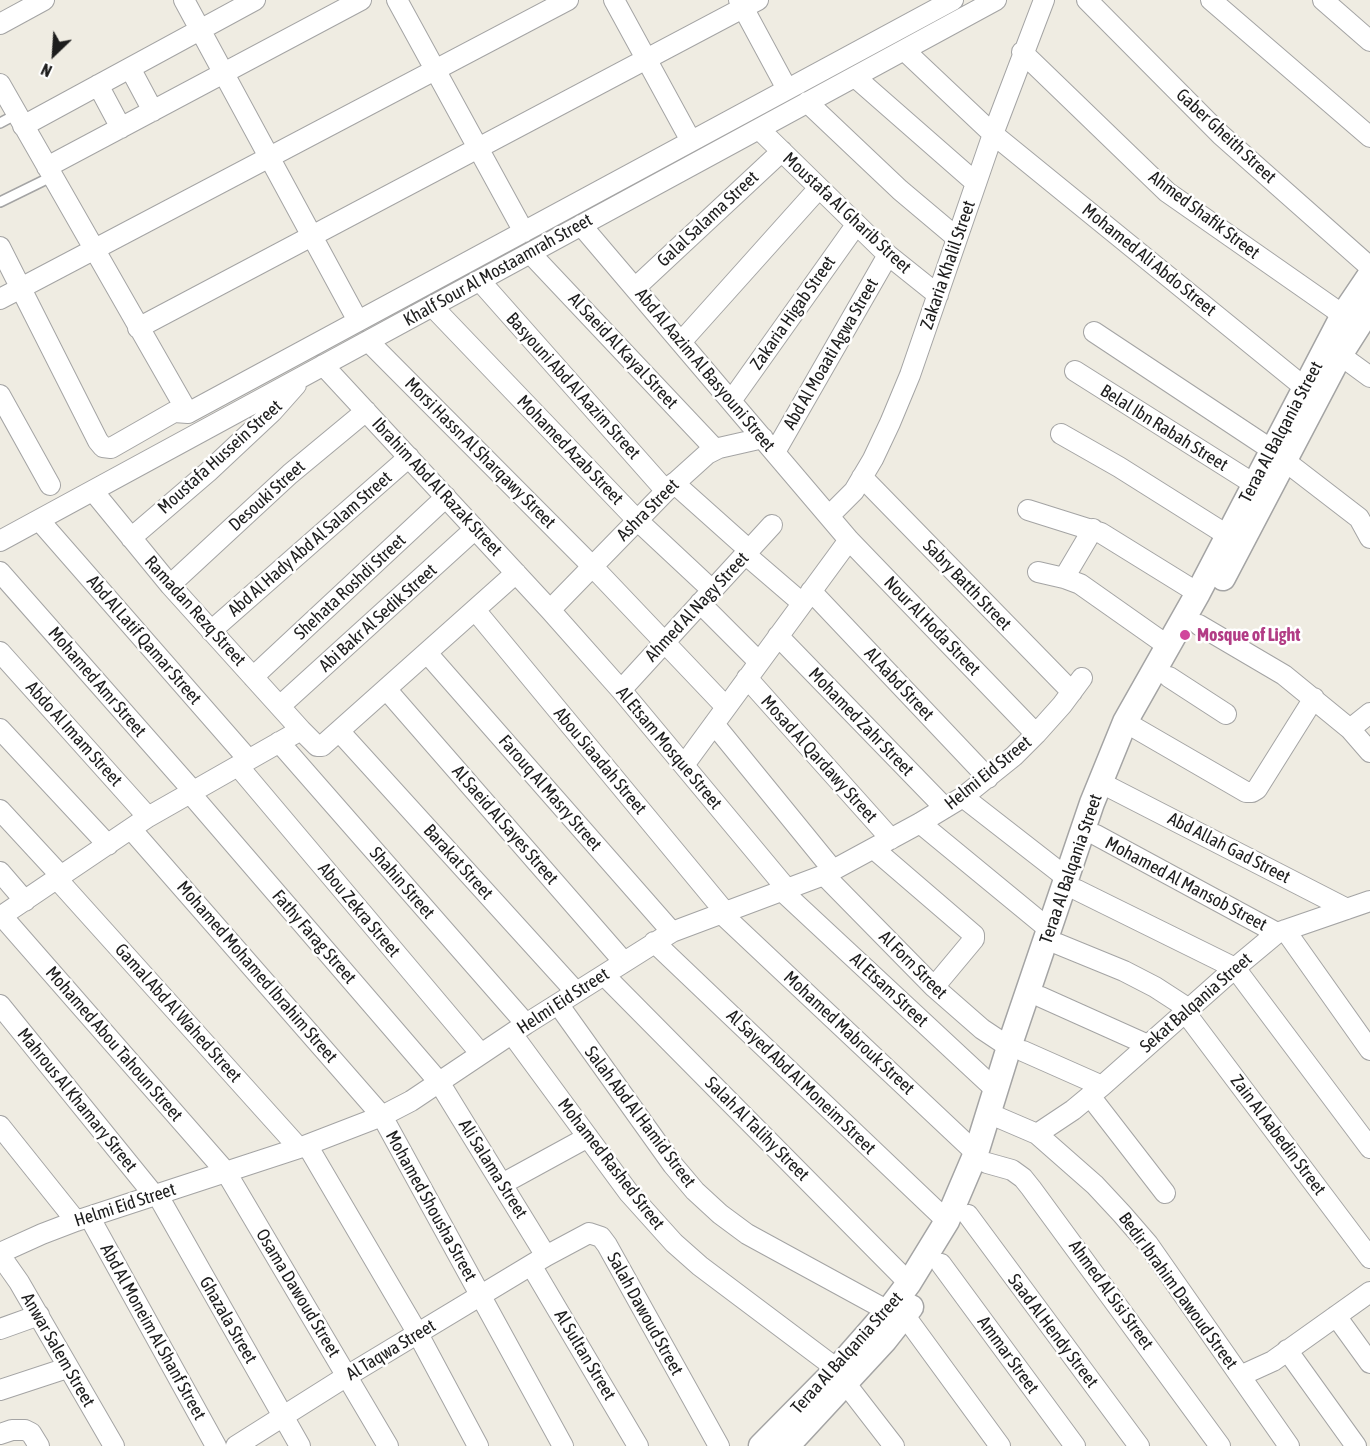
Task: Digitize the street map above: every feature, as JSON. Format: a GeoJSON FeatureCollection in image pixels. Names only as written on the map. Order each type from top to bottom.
{"type":"FeatureCollection","features":[{"type":"Feature","properties":{"kind":"street"},"geometry":{"type":"LineString","coordinates":[[0,24],[44,0]]}},
{"type":"Feature","properties":{"kind":"street"},"geometry":{"type":"LineString","coordinates":[[184,0],[358,321]]}},
{"type":"Feature","properties":{"kind":"street"},"geometry":{"type":"LineString","coordinates":[[13,121],[98,85],[255,0]]}},
{"type":"Feature","properties":{"kind":"street"},"geometry":{"type":"LineString","coordinates":[[50,171],[121,128],[361,0]]}},
{"type":"Feature","properties":{"kind":"street"},"geometry":{"type":"LineString","coordinates":[[397,0],[524,232]]}},
{"type":"Feature","properties":{"kind":"street"},"geometry":{"type":"LineString","coordinates":[[0,299],[568,0]]}},
{"type":"Feature","properties":{"kind":"street"},"geometry":{"type":"LineString","coordinates":[[614,0],[691,141]]}},
{"type":"Feature","properties":{"kind":"street"},"geometry":{"type":"LineString","coordinates":[[0,247],[100,444],[111,448],[174,412],[188,413],[951,0]]}},
{"type":"Feature","properties":{"kind":"street","name":"Khalf Sour Al Mostaamrah Street"},"geometry":{"type":"LineString","coordinates":[[0,541],[996,0]]}},
{"type":"Feature","properties":{"kind":"street","name":"Zakaria Khalil Street"},"geometry":{"type":"LineString","coordinates":[[829,516],[843,503],[862,477],[882,441],[902,394],[1022,52],[1044,0]]}},
{"type":"Feature","properties":{"kind":"street","name":"Gaber Gheith Street"},"geometry":{"type":"LineString","coordinates":[[1087,0],[1221,135],[1370,267]]}},
{"type":"Feature","properties":{"kind":"street"},"geometry":{"type":"LineString","coordinates":[[1211,0],[1370,137]]}},
{"type":"Feature","properties":{"kind":"street"},"geometry":{"type":"LineString","coordinates":[[1323,0],[1370,40]]}},
{"type":"Feature","properties":{"kind":"street"},"geometry":{"type":"LineString","coordinates":[[138,328],[647,60],[747,3],[788,89]]}},
{"type":"Feature","properties":{"kind":"street","name":"Mohamed Ali Abdo Street"},"geometry":{"type":"LineString","coordinates":[[904,50],[993,134],[1304,387]]}},
{"type":"Feature","properties":{"kind":"street","name":"Ahmed Shafik Street"},"geometry":{"type":"LineString","coordinates":[[1022,52],[1167,192],[1343,315]]}},
{"type":"Feature","properties":{"kind":"street"},"geometry":{"type":"LineString","coordinates":[[130,68],[153,111]]}},
{"type":"Feature","properties":{"kind":"street"},"geometry":{"type":"LineString","coordinates":[[855,77],[976,183]]}},
{"type":"Feature","properties":{"kind":"street"},"geometry":{"type":"LineString","coordinates":[[0,84],[13,121],[50,171],[188,413]]}},
{"type":"Feature","properties":{"kind":"street"},"geometry":{"type":"LineString","coordinates":[[98,85],[121,128]]}},
{"type":"Feature","properties":{"kind":"street"},"geometry":{"type":"LineString","coordinates":[[807,102],[900,190],[957,238]]}},
{"type":"Feature","properties":{"kind":"street","name":"Moustafa Al Gharib Street"},"geometry":{"type":"LineString","coordinates":[[759,129],[888,255],[938,294]]}},
{"type":"Feature","properties":{"kind":"street","name":"Galal Salama Street"},"geometry":{"type":"LineString","coordinates":[[635,288],[782,151]]}},
{"type":"Feature","properties":{"kind":"street"},"geometry":{"type":"LineString","coordinates":[[681,342],[819,188]]}},
{"type":"Feature","properties":{"kind":"street","name":"Abd Al Aazim Al Basyouni Street"},"geometry":{"type":"LineString","coordinates":[[581,225],[829,516]]}},
{"type":"Feature","properties":{"kind":"street","name":"Zakaria Higab Street"},"geometry":{"type":"LineString","coordinates":[[731,401],[856,225]]}},
{"type":"Feature","properties":{"kind":"street","name":"Al Saeid Al Kayal Street"},"geometry":{"type":"LineString","coordinates":[[531,253],[715,449]]}},
{"type":"Feature","properties":{"kind":"street","name":"Abd Al Moaati Agwa Street"},"geometry":{"type":"LineString","coordinates":[[769,445],[888,255]]}},
{"type":"Feature","properties":{"kind":"street","name":"Teraa Al Balqania Street"},"geometry":{"type":"LineString","coordinates":[[1072,884],[1096,835],[1131,726],[1169,677],[1199,625],[1278,455],[1304,387],[1343,315],[1370,275]]}},
{"type":"Feature","properties":{"kind":"street","name":"Basyouni Abd Al Aazim Street"},"geometry":{"type":"LineString","coordinates":[[480,280],[670,487],[747,552]]}},
{"type":"Feature","properties":{"kind":"street","name":"Mohamed Azab Street"},"geometry":{"type":"LineString","coordinates":[[432,306],[637,520],[706,597],[759,662]]}},
{"type":"Feature","properties":{"kind":"street","name":"Teraa Al Balqania Street"},"geometry":{"type":"LineString","coordinates":[[794,1443],[842,1376],[941,1264],[982,1158],[1072,884],[1102,776],[1131,726],[1168,646],[1254,484],[1278,455],[1370,308]]}},
{"type":"Feature","properties":{"kind":"street"},"geometry":{"type":"LineString","coordinates":[[1094,332],[1278,455],[1359,518],[1370,538]]}},
{"type":"Feature","properties":{"kind":"street","name":"Morsi Hassn Al Sharqawy Street"},"geometry":{"type":"LineString","coordinates":[[368,341],[592,566],[726,707]]}},
{"type":"Feature","properties":{"kind":"street"},"geometry":{"type":"LineString","coordinates":[[1340,355],[1370,377]]}},
{"type":"Feature","properties":{"kind":"street","name":"Ibrahim Abd Al Razak Street"},"geometry":{"type":"LineString","coordinates":[[315,370],[366,411],[550,609]]}},
{"type":"Feature","properties":{"kind":"street","name":"Moustafa Hussein Street"},"geometry":{"type":"LineString","coordinates":[[131,538],[208,472],[315,370]]}},
{"type":"Feature","properties":{"kind":"street","name":"Belal Ibn Rabah Street"},"geometry":{"type":"LineString","coordinates":[[1075,371],[1254,484]]}},
{"type":"Feature","properties":{"kind":"street"},"geometry":{"type":"LineString","coordinates":[[0,394],[50,485]]}},
{"type":"Feature","properties":{"kind":"street","name":"Desouki Street"},"geometry":{"type":"LineString","coordinates":[[170,585],[290,474],[366,411]]}},
{"type":"Feature","properties":{"kind":"street"},"geometry":{"type":"LineString","coordinates":[[1060,434],[1119,467],[1227,535]]}},
{"type":"Feature","properties":{"kind":"street","name":"Ashra Street"},"geometry":{"type":"LineString","coordinates":[[550,609],[670,487],[703,457],[715,449],[769,445]]}},
{"type":"Feature","properties":{"kind":"street","name":"Abd Al Hady Abd Al Salam Street"},"geometry":{"type":"LineString","coordinates":[[211,631],[409,457]]}},
{"type":"Feature","properties":{"kind":"street","name":"Sabry Batth Street"},"geometry":{"type":"LineString","coordinates":[[862,477],[1077,685]]}},
{"type":"Feature","properties":{"kind":"street","name":"Ramadan Rezq Street"},"geometry":{"type":"LineString","coordinates":[[93,490],[170,585],[301,730],[319,747],[339,731]]}},
{"type":"Feature","properties":{"kind":"street","name":"Shehata Roshdi Street"},"geometry":{"type":"LineString","coordinates":[[253,677],[446,497]]}},
{"type":"Feature","properties":{"kind":"street"},"geometry":{"type":"LineString","coordinates":[[1028,510],[1093,529],[1198,592]]}},
{"type":"Feature","properties":{"kind":"street","name":"Nour Al Hoda Street"},"geometry":{"type":"LineString","coordinates":[[829,516],[849,540],[1036,734]]}},
{"type":"Feature","properties":{"kind":"street","name":"Abd Al Latif Qamar Street"},"geometry":{"type":"LineString","coordinates":[[39,520],[243,763]]}},
{"type":"Feature","properties":{"kind":"street","name":"Ahmed Al Nagy Street"},"geometry":{"type":"LineString","coordinates":[[621,690],[772,525]]}},
{"type":"Feature","properties":{"kind":"street","name":"Abi Bakr Al Sedik Street"},"geometry":{"type":"LineString","coordinates":[[280,706],[475,529]]}},
{"type":"Feature","properties":{"kind":"street"},"geometry":{"type":"LineString","coordinates":[[1064,578],[1093,529]]}},
{"type":"Feature","properties":{"kind":"street"},"geometry":{"type":"LineString","coordinates":[[684,765],[849,540]]}},
{"type":"Feature","properties":{"kind":"street","name":"Al Aabd Street"},"geometry":{"type":"LineString","coordinates":[[747,552],[807,597],[988,778]]}},
{"type":"Feature","properties":{"kind":"street","name":"Mohamed Amr Street"},"geometry":{"type":"LineString","coordinates":[[0,572],[191,792]]}},
{"type":"Feature","properties":{"kind":"street"},"geometry":{"type":"LineString","coordinates":[[1038,572],[1064,578],[1093,591],[1168,646]]}},
{"type":"Feature","properties":{"kind":"street"},"geometry":{"type":"LineString","coordinates":[[339,731],[516,573]]}},
{"type":"Feature","properties":{"kind":"street","name":"Al Etsam Mosque Street"},"geometry":{"type":"LineString","coordinates":[[550,609],[684,765],[784,889]]}},
{"type":"Feature","properties":{"kind":"street","name":"Abou Siaadah Street"},"geometry":{"type":"LineString","coordinates":[[475,610],[723,913]]}},
{"type":"Feature","properties":{"kind":"street"},"geometry":{"type":"LineString","coordinates":[[1199,625],[1284,675],[1350,729],[1370,752]]}},
{"type":"Feature","properties":{"kind":"street","name":"Mohamed Zahr Street"},"geometry":{"type":"LineString","coordinates":[[778,636],[945,808]]}},
{"type":"Feature","properties":{"kind":"street","name":"Abdo Al Imam Street"},"geometry":{"type":"LineString","coordinates":[[0,652],[148,817]]}},
{"type":"Feature","properties":{"kind":"street","name":"Farouq Al Masry Street"},"geometry":{"type":"LineString","coordinates":[[427,653],[672,933]]}},
{"type":"Feature","properties":{"kind":"street"},"geometry":{"type":"LineString","coordinates":[[1169,677],[1226,714]]}},
{"type":"Feature","properties":{"kind":"street","name":"Mosad Al Qardawy Street"},"geometry":{"type":"LineString","coordinates":[[747,678],[883,844],[974,935],[974,939],[934,987]]}},
{"type":"Feature","properties":{"kind":"street","name":"Helmi Eid Street"},"geometry":{"type":"LineString","coordinates":[[0,1254],[27,1240],[83,1220],[303,1146],[382,1116],[411,1101],[654,942],[829,872],[883,844],[963,797],[988,778],[1036,734],[1077,685]]}},
{"type":"Feature","properties":{"kind":"street","name":"Al Saeid Al Sayes Street"},"geometry":{"type":"LineString","coordinates":[[386,689],[624,962]]}},
{"type":"Feature","properties":{"kind":"street"},"geometry":{"type":"LineString","coordinates":[[1131,726],[1246,792],[1252,792],[1257,789],[1314,698]]}},
{"type":"Feature","properties":{"kind":"street"},"geometry":{"type":"LineString","coordinates":[[1350,729],[1370,713]]}},
{"type":"Feature","properties":{"kind":"street","name":"Al Forn Street"},"geometry":{"type":"LineString","coordinates":[[714,724],[829,872],[934,987],[982,1029],[1096,1091]]}},
{"type":"Feature","properties":{"kind":"street"},"geometry":{"type":"LineString","coordinates":[[0,729],[108,845]]}},
{"type":"Feature","properties":{"kind":"street"},"geometry":{"type":"LineString","coordinates":[[1,917],[148,817],[301,730]]}},
{"type":"Feature","properties":{"kind":"street","name":"Barakat Street"},"geometry":{"type":"LineString","coordinates":[[339,731],[576,992]]}},
{"type":"Feature","properties":{"kind":"street","name":"Shahin Street"},"geometry":{"type":"LineString","coordinates":[[279,742],[519,1029]]}},
{"type":"Feature","properties":{"kind":"street","name":"Abou Zekra Street"},"geometry":{"type":"LineString","coordinates":[[243,763],[481,1054]]}},
{"type":"Feature","properties":{"kind":"street","name":"Abd Allah Gad Street"},"geometry":{"type":"LineString","coordinates":[[1111,788],[1347,909]]}},
{"type":"Feature","properties":{"kind":"street","name":"Fathy Farag Street"},"geometry":{"type":"LineString","coordinates":[[191,792],[439,1082]]}},
{"type":"Feature","properties":{"kind":"street"},"geometry":{"type":"LineString","coordinates":[[963,797],[1072,884],[1234,968],[1370,1148]]}},
{"type":"Feature","properties":{"kind":"street","name":"Gamal Abd Al Wahed Street"},"geometry":{"type":"LineString","coordinates":[[0,810],[303,1146],[418,1334],[478,1446]]}},
{"type":"Feature","properties":{"kind":"street"},"geometry":{"type":"LineString","coordinates":[[920,823],[1054,937],[1155,987],[1187,1010]]}},
{"type":"Feature","properties":{"kind":"street","name":"Mohamed Mohamed Ibrahim Street"},"geometry":{"type":"LineString","coordinates":[[131,829],[382,1116]]}},
{"type":"Feature","properties":{"kind":"street","name":"Mohamed Al Mansob Street"},"geometry":{"type":"LineString","coordinates":[[1096,835],[1281,932]]}},
{"type":"Feature","properties":{"kind":"street"},"geometry":{"type":"LineString","coordinates":[[0,872],[25,901]]}},
{"type":"Feature","properties":{"kind":"street","name":"Al Etsam Street"},"geometry":{"type":"LineString","coordinates":[[784,889],[996,1090]]}},
{"type":"Feature","properties":{"kind":"street","name":"Sekat Balqania Street"},"geometry":{"type":"LineString","coordinates":[[1037,1134],[1064,1117],[1096,1091],[1234,968],[1281,932],[1370,901]]}},
{"type":"Feature","properties":{"kind":"street","name":"Mohamed Mabrouk Street"},"geometry":{"type":"LineString","coordinates":[[723,913],[982,1158]]}},
{"type":"Feature","properties":{"kind":"street","name":"Mohamed Abou Tahoun Street"},"geometry":{"type":"LineString","coordinates":[[1,917],[226,1172]]}},
{"type":"Feature","properties":{"kind":"street"},"geometry":{"type":"LineString","coordinates":[[1281,932],[1370,1050]]}},
{"type":"Feature","properties":{"kind":"street","name":"Teraa Al Balqania Street"},"geometry":{"type":"LineString","coordinates":[[995,1115],[996,1090],[1041,996],[1054,937]]}},
{"type":"Feature","properties":{"kind":"street","name":"Al Sayed Abd Al Moneim Street"},"geometry":{"type":"LineString","coordinates":[[654,942],[957,1218]]}},
{"type":"Feature","properties":{"kind":"street","name":"Salah Al Talihy Street"},"geometry":{"type":"LineString","coordinates":[[604,975],[909,1283]]}},
{"type":"Feature","properties":{"kind":"street"},"geometry":{"type":"LineString","coordinates":[[1041,996],[1148,1045]]}},
{"type":"Feature","properties":{"kind":"street","name":"Salah Abd Al Hamid Street"},"geometry":{"type":"LineString","coordinates":[[558,1004],[673,1165],[695,1191],[720,1214],[747,1234],[896,1313]]}},
{"type":"Feature","properties":{"kind":"street","name":"Mahrous Al Khamary Street"},"geometry":{"type":"LineString","coordinates":[[0,1005],[156,1195]]}},
{"type":"Feature","properties":{"kind":"street","name":"Zain Al Aabedin Street"},"geometry":{"type":"LineString","coordinates":[[1187,1010],[1370,1258]]}},
{"type":"Feature","properties":{"kind":"street","name":"Mohamed Rashed Street"},"geometry":{"type":"LineString","coordinates":[[519,1029],[588,1137],[629,1193],[674,1243],[699,1266],[842,1376],[894,1446]]}},
{"type":"Feature","properties":{"kind":"street","name":"Ali Salama Street"},"geometry":{"type":"LineString","coordinates":[[439,1082],[502,1184],[539,1260]]}},
{"type":"Feature","properties":{"kind":"street"},"geometry":{"type":"LineString","coordinates":[[1096,1091],[1165,1193]]}},
{"type":"Feature","properties":{"kind":"street","name":"Bedir Ibrahim Dawoud Street"},"geometry":{"type":"LineString","coordinates":[[995,1115],[1037,1134],[1095,1185],[1122,1214],[1148,1244],[1289,1446]]}},
{"type":"Feature","properties":{"kind":"street","name":"Mohamed Shousha Street"},"geometry":{"type":"LineString","coordinates":[[382,1116],[563,1446]]}},
{"type":"Feature","properties":{"kind":"street","name":"Abd Al Moneim Al Shanf Street"},"geometry":{"type":"LineString","coordinates":[[0,1126],[83,1220],[216,1446]]}},
{"type":"Feature","properties":{"kind":"street"},"geometry":{"type":"LineString","coordinates":[[502,1184],[588,1137]]}},
{"type":"Feature","properties":{"kind":"street","name":"Ahmed Al Sisi Street"},"geometry":{"type":"LineString","coordinates":[[982,1158],[1012,1170],[1023,1178],[1220,1446]]}},
{"type":"Feature","properties":{"kind":"street","name":"Osama Dawoud Street"},"geometry":{"type":"LineString","coordinates":[[226,1172],[388,1446]]}},
{"type":"Feature","properties":{"kind":"street","name":"Ghazala Street"},"geometry":{"type":"LineString","coordinates":[[156,1195],[300,1446]]}},
{"type":"Feature","properties":{"kind":"street","name":"Teraa Al Balqania Street"},"geometry":{"type":"LineString","coordinates":[[896,1313],[909,1283],[957,1218]]}},
{"type":"Feature","properties":{"kind":"street","name":"Saad Al Hendy Street"},"geometry":{"type":"LineString","coordinates":[[957,1218],[1139,1446]]}},
{"type":"Feature","properties":{"kind":"street","name":"Salah Dawoud Street"},"geometry":{"type":"LineString","coordinates":[[539,1260],[589,1233],[601,1237],[719,1446]]}},
{"type":"Feature","properties":{"kind":"street","name":"Anwar Salem Street"},"geometry":{"type":"LineString","coordinates":[[0,1254],[20,1282],[114,1446]]}},
{"type":"Feature","properties":{"kind":"street","name":"Al Taqwa Street"},"geometry":{"type":"LineString","coordinates":[[237,1446],[347,1376],[539,1260]]}},
{"type":"Feature","properties":{"kind":"street","name":"Al Sultan Street"},"geometry":{"type":"LineString","coordinates":[[539,1260],[638,1446]]}},
{"type":"Feature","properties":{"kind":"street","name":"Ammar Street"},"geometry":{"type":"LineString","coordinates":[[941,1264],[1076,1446]]}},
{"type":"Feature","properties":{"kind":"street"},"geometry":{"type":"LineString","coordinates":[[1240,1376],[1273,1361],[1370,1292]]}},
{"type":"Feature","properties":{"kind":"street"},"geometry":{"type":"LineString","coordinates":[[896,1313],[1000,1446]]}},
{"type":"Feature","properties":{"kind":"street"},"geometry":{"type":"LineString","coordinates":[[0,1329],[39,1315]]}},
{"type":"Feature","properties":{"kind":"street"},"geometry":{"type":"LineString","coordinates":[[1336,1316],[1370,1363]]}},
{"type":"Feature","properties":{"kind":"street"},"geometry":{"type":"LineString","coordinates":[[1287,1350],[1356,1446]]}},
{"type":"Feature","properties":{"kind":"street"},"geometry":{"type":"LineString","coordinates":[[0,1390],[68,1368]]}},
{"type":"Feature","properties":{"kind":"street","name":"Teraa Al Balqania Street"},"geometry":{"type":"LineString","coordinates":[[761,1446],[842,1376]]}},
{"type":"Feature","properties":{"kind":"street"},"geometry":{"type":"LineString","coordinates":[[0,1434],[12,1430],[25,1430],[31,1433],[39,1446]]}},
{"type":"Feature","properties":{"kind":"lane"},"geometry":{"type":"LineString","coordinates":[[0,202],[50,171]]}},
{"type":"Feature","properties":{"kind":"place","name":"Mosque of Light"},"geometry":{"type":"Point","coordinates":[1185,635]}}]}
